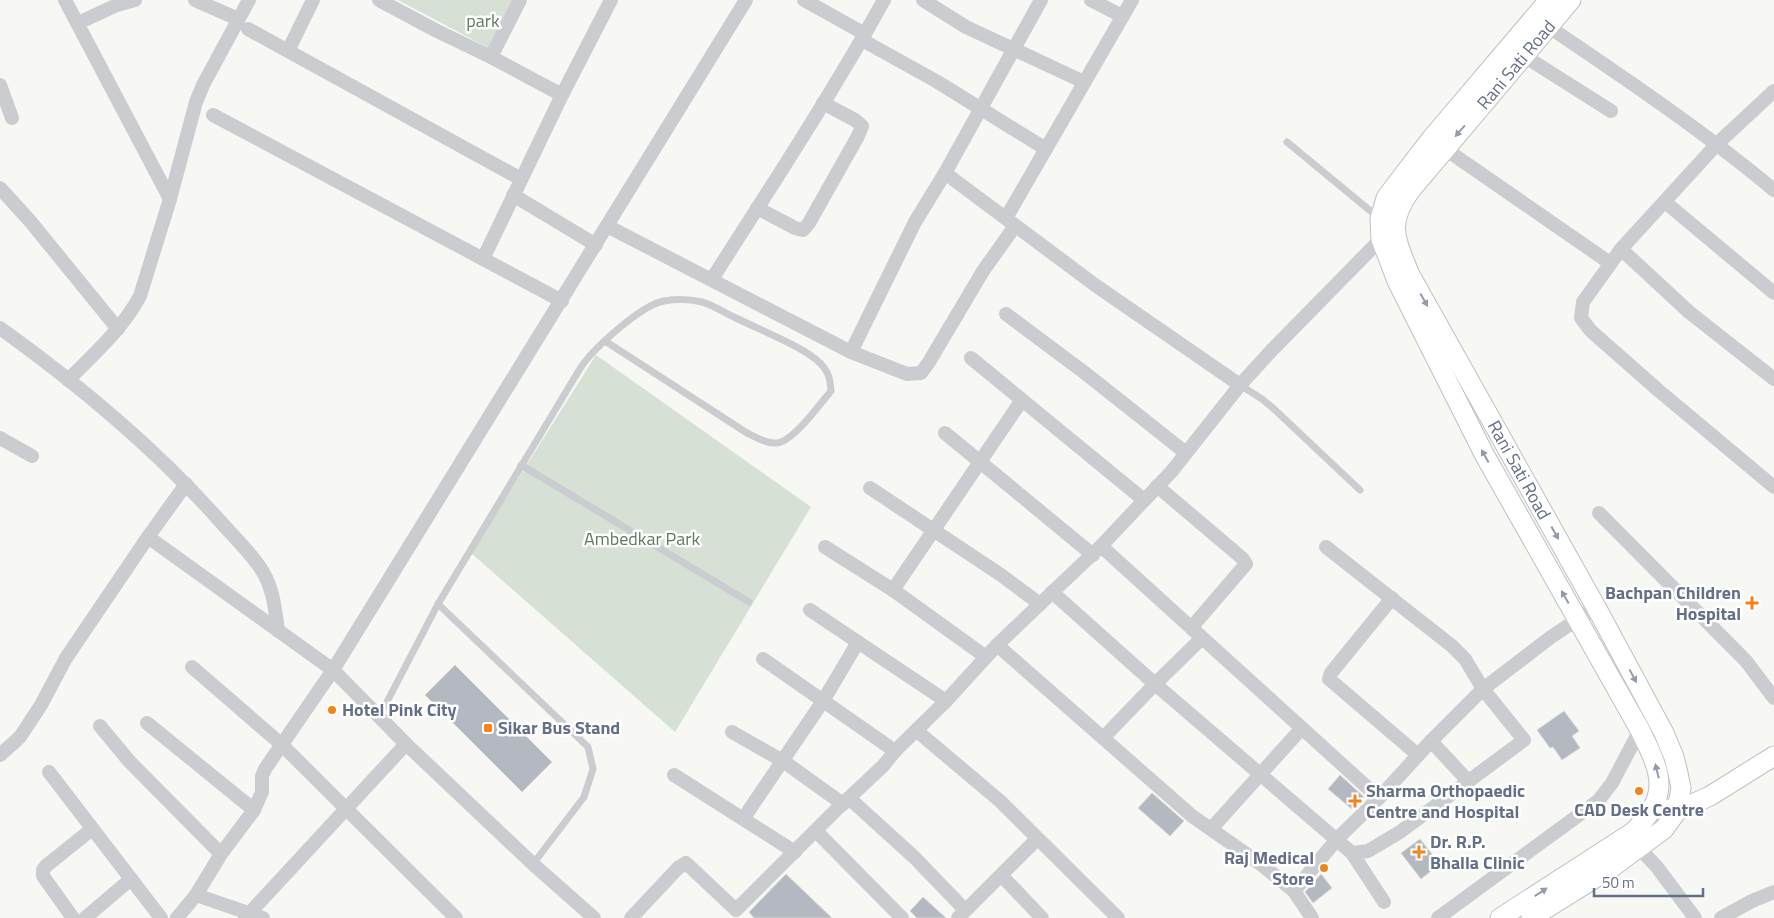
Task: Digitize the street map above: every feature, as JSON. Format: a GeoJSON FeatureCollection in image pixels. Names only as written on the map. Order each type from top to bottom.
{"type":"FeatureCollection","features":[{"type":"Feature","properties":{"kind":"street"},"geometry":{"type":"LineString","coordinates":[[65,0],[170,199]]}},
{"type":"Feature","properties":{"kind":"street"},"geometry":{"type":"LineString","coordinates":[[78,23],[117,5],[135,0]]}},
{"type":"Feature","properties":{"kind":"street"},"geometry":{"type":"LineString","coordinates":[[195,0],[243,24],[288,51],[521,179]]}},
{"type":"Feature","properties":{"kind":"street"},"geometry":{"type":"LineString","coordinates":[[68,380],[118,329],[140,296],[170,199],[196,102],[204,85],[243,24],[249,0]]}},
{"type":"Feature","properties":{"kind":"street"},"geometry":{"type":"LineString","coordinates":[[288,51],[313,0]]}},
{"type":"Feature","properties":{"kind":"street"},"geometry":{"type":"LineString","coordinates":[[380,0],[437,31],[491,56],[562,95]]}},
{"type":"Feature","properties":{"kind":"street"},"geometry":{"type":"LineString","coordinates":[[491,56],[520,0]]}},
{"type":"Feature","properties":{"kind":"street"},"geometry":{"type":"LineString","coordinates":[[483,259],[562,95],[611,0]]}},
{"type":"Feature","properties":{"kind":"street"},"geometry":{"type":"LineString","coordinates":[[177,918],[196,895],[221,854],[254,810],[262,792],[262,776],[281,744],[334,670],[746,0]]}},
{"type":"Feature","properties":{"kind":"street"},"geometry":{"type":"LineString","coordinates":[[804,0],[1046,149]]}},
{"type":"Feature","properties":{"kind":"street"},"geometry":{"type":"LineString","coordinates":[[712,279],[864,37],[884,0]]}},
{"type":"Feature","properties":{"kind":"street"},"geometry":{"type":"LineString","coordinates":[[923,0],[966,28],[1084,82]]}},
{"type":"Feature","properties":{"kind":"street"},"geometry":{"type":"LineString","coordinates":[[851,352],[911,229],[1041,0]]}},
{"type":"Feature","properties":{"kind":"street"},"geometry":{"type":"LineString","coordinates":[[1090,0],[1122,16]]}},
{"type":"Feature","properties":{"kind":"street"},"geometry":{"type":"LineString","coordinates":[[607,226],[851,352],[907,374],[921,374],[983,271],[1010,222],[1046,149],[1132,0]]}},
{"type":"Feature","properties":{"kind":"street"},"geometry":{"type":"LineString","coordinates":[[1500,918],[1633,832],[1655,807],[1659,792],[1659,776],[1652,753],[1640,730],[1484,454],[1403,278],[1380,239],[1380,219],[1386,198],[1438,144],[1549,0]]}},
{"type":"Feature","properties":{"kind":"street","name":"Rani Sati Road"},"geometry":{"type":"LineString","coordinates":[[1531,918],[1639,848],[1664,829],[1677,811],[1681,788],[1674,757],[1664,733],[1596,607],[1403,278],[1395,220],[1400,205],[1438,144],[1524,56],[1571,0]]}},
{"type":"Feature","properties":{"kind":"street"},"geometry":{"type":"LineString","coordinates":[[1549,27],[1717,144],[1774,190]]}},
{"type":"Feature","properties":{"kind":"street"},"geometry":{"type":"LineString","coordinates":[[1524,56],[1611,111]]}},
{"type":"Feature","properties":{"kind":"street"},"geometry":{"type":"LineString","coordinates":[[0,85],[12,118]]}},
{"type":"Feature","properties":{"kind":"street"},"geometry":{"type":"LineString","coordinates":[[1774,91],[1717,144],[1621,249],[1583,302],[1581,318],[1591,331],[1774,487]]}},
{"type":"Feature","properties":{"kind":"street"},"geometry":{"type":"LineString","coordinates":[[757,208],[795,228],[803,230],[810,223],[862,126],[855,120],[823,103]]}},
{"type":"Feature","properties":{"kind":"street"},"geometry":{"type":"LineString","coordinates":[[213,115],[562,301]]}},
{"type":"Feature","properties":{"kind":"street"},"geometry":{"type":"LineString","coordinates":[[1438,144],[1610,262]]}},
{"type":"Feature","properties":{"kind":"street"},"geometry":{"type":"LineString","coordinates":[[944,173],[1095,285],[1240,385]]}},
{"type":"Feature","properties":{"kind":"street"},"geometry":{"type":"LineString","coordinates":[[0,188],[30,220],[118,329]]}},
{"type":"Feature","properties":{"kind":"street"},"geometry":{"type":"LineString","coordinates":[[513,195],[596,245]]}},
{"type":"Feature","properties":{"kind":"street"},"geometry":{"type":"LineString","coordinates":[[1665,202],[1774,293]]}},
{"type":"Feature","properties":{"kind":"street"},"geometry":{"type":"LineString","coordinates":[[631,918],[681,864],[686,863],[740,914],[795,852],[883,766],[997,645],[1097,550],[1186,453],[1240,385],[1380,239]]}},
{"type":"Feature","properties":{"kind":"street"},"geometry":{"type":"LineString","coordinates":[[1621,249],[1689,312],[1774,379]]}},
{"type":"Feature","properties":{"kind":"street"},"geometry":{"type":"LineString","coordinates":[[1006,314],[1085,373],[1186,453]]}},
{"type":"Feature","properties":{"kind":"street"},"geometry":{"type":"LineString","coordinates":[[1,330],[41,357],[158,457],[186,484],[260,566],[272,592],[278,630]]}},
{"type":"Feature","properties":{"kind":"street"},"geometry":{"type":"LineString","coordinates":[[970,358],[1144,500]]}},
{"type":"Feature","properties":{"kind":"street"},"geometry":{"type":"LineString","coordinates":[[893,590],[1022,400]]}},
{"type":"Feature","properties":{"kind":"street"},"geometry":{"type":"LineString","coordinates":[[945,434],[1097,550],[1202,638],[1379,798]]}},
{"type":"Feature","properties":{"kind":"street"},"geometry":{"type":"LineString","coordinates":[[0,438],[32,456]]}},
{"type":"Feature","properties":{"kind":"street"},"geometry":{"type":"LineString","coordinates":[[0,755],[20,737],[66,658],[186,484]]}},
{"type":"Feature","properties":{"kind":"street"},"geometry":{"type":"LineString","coordinates":[[1157,486],[1242,558],[1246,564],[1190,628]]}},
{"type":"Feature","properties":{"kind":"street"},"geometry":{"type":"LineString","coordinates":[[870,488],[1001,575],[1040,604]]}},
{"type":"Feature","properties":{"kind":"street"},"geometry":{"type":"LineString","coordinates":[[1599,514],[1746,661],[1774,698]]}},
{"type":"Feature","properties":{"kind":"street"},"geometry":{"type":"LineString","coordinates":[[148,537],[334,670],[406,744],[533,864],[594,918]]}},
{"type":"Feature","properties":{"kind":"street"},"geometry":{"type":"LineString","coordinates":[[825,547],[893,590],[986,657]]}},
{"type":"Feature","properties":{"kind":"street"},"geometry":{"type":"LineString","coordinates":[[1326,547],[1452,646],[1465,659],[1483,689],[1524,740],[1400,832],[1368,851],[1352,853]]}},
{"type":"Feature","properties":{"kind":"street"},"geometry":{"type":"LineString","coordinates":[[1052,592],[1155,684],[1352,853],[1384,902]]}},
{"type":"Feature","properties":{"kind":"street"},"geometry":{"type":"LineString","coordinates":[[1392,598],[1331,673],[1329,679],[1418,756]]}},
{"type":"Feature","properties":{"kind":"street"},"geometry":{"type":"LineString","coordinates":[[1294,892],[1336,839],[1379,798],[1431,741],[1483,689],[1551,637],[1596,607]]}},
{"type":"Feature","properties":{"kind":"street"},"geometry":{"type":"LineString","coordinates":[[810,610],[946,701]]}},
{"type":"Feature","properties":{"kind":"street"},"geometry":{"type":"LineString","coordinates":[[1104,738],[1202,638]]}},
{"type":"Feature","properties":{"kind":"street"},"geometry":{"type":"LineString","coordinates":[[743,819],[822,701],[858,642]]}},
{"type":"Feature","properties":{"kind":"street"},"geometry":{"type":"LineString","coordinates":[[997,645],[1192,816],[1262,864],[1294,892],[1312,918]]}},
{"type":"Feature","properties":{"kind":"street"},"geometry":{"type":"LineString","coordinates":[[763,659],[895,752]]}},
{"type":"Feature","properties":{"kind":"street"},"geometry":{"type":"LineString","coordinates":[[192,667],[281,744],[456,918]]}},
{"type":"Feature","properties":{"kind":"street"},"geometry":{"type":"LineString","coordinates":[[147,723],[254,810]]}},
{"type":"Feature","properties":{"kind":"street"},"geometry":{"type":"LineString","coordinates":[[100,726],[129,761],[221,854]]}},
{"type":"Feature","properties":{"kind":"street"},"geometry":{"type":"LineString","coordinates":[[1211,829],[1302,728]]}},
{"type":"Feature","properties":{"kind":"street"},"geometry":{"type":"LineString","coordinates":[[1438,918],[1598,801],[1612,783],[1640,730]]}},
{"type":"Feature","properties":{"kind":"street"},"geometry":{"type":"LineString","coordinates":[[917,731],[1000,801],[1037,840],[1118,918]]}},
{"type":"Feature","properties":{"kind":"street"},"geometry":{"type":"LineString","coordinates":[[732,732],[783,761],[846,801],[915,858],[962,914],[1037,840]]}},
{"type":"Feature","properties":{"kind":"street"},"geometry":{"type":"LineString","coordinates":[[1431,741],[1469,782]]}},
{"type":"Feature","properties":{"kind":"street"},"geometry":{"type":"LineString","coordinates":[[247,916],[406,744]]}},
{"type":"Feature","properties":{"kind":"street"},"geometry":{"type":"LineString","coordinates":[[1655,807],[1677,811],[1710,796],[1774,756]]}},
{"type":"Feature","properties":{"kind":"street"},"geometry":{"type":"LineString","coordinates":[[50,772],[161,918]]}},
{"type":"Feature","properties":{"kind":"street"},"geometry":{"type":"LineString","coordinates":[[674,775],[795,852]]}},
{"type":"Feature","properties":{"kind":"street"},"geometry":{"type":"LineString","coordinates":[[74,918],[43,876],[43,870],[92,828]]}},
{"type":"Feature","properties":{"kind":"street"},"geometry":{"type":"LineString","coordinates":[[816,831],[902,918]]}},
{"type":"Feature","properties":{"kind":"street"},"geometry":{"type":"LineString","coordinates":[[1639,848],[1657,867],[1695,918]]}},
{"type":"Feature","properties":{"kind":"street"},"geometry":{"type":"LineString","coordinates":[[1002,876],[1042,918]]}},
{"type":"Feature","properties":{"kind":"street"},"geometry":{"type":"LineString","coordinates":[[85,918],[131,879]]}},
{"type":"Feature","properties":{"kind":"street"},"geometry":{"type":"LineString","coordinates":[[1721,918],[1752,901],[1774,892]]}},
{"type":"Feature","properties":{"kind":"street"},"geometry":{"type":"LineString","coordinates":[[196,895],[247,916],[263,918]]}},
{"type":"Feature","properties":{"kind":"lane"},"geometry":{"type":"LineString","coordinates":[[1287,142],[1380,219]]}},
{"type":"Feature","properties":{"kind":"lane"},"geometry":{"type":"LineString","coordinates":[[378,717],[438,604],[587,358],[605,341],[640,313],[661,302],[683,299],[703,302],[801,350],[820,362],[830,375],[831,391],[794,434],[780,443],[764,441],[747,433],[605,341]]}},
{"type":"Feature","properties":{"kind":"lane"},"geometry":{"type":"LineString","coordinates":[[1240,385],[1274,408],[1360,490]]}},
{"type":"Feature","properties":{"kind":"lane"},"geometry":{"type":"LineString","coordinates":[[522,465],[749,602]]}},
{"type":"Feature","properties":{"kind":"lane"},"geometry":{"type":"LineString","coordinates":[[438,604],[588,747],[593,769],[584,797],[533,864]]}},
{"type":"Feature","properties":{"kind":"green space","name":"park"},"geometry":{"type":"Polygon","coordinates":[[[398,0],[515,0],[494,51],[398,0]]]}},
{"type":"Feature","properties":{"kind":"green space","name":"Ambedkar Park"},"geometry":{"type":"Polygon","coordinates":[[[596,355],[811,507],[675,732],[471,553],[596,355]]]}},
{"type":"Feature","properties":{"kind":"building","name":"Sikar Bus Stand"},"geometry":{"type":"Polygon","coordinates":[[[455,665],[552,762],[522,792],[425,695],[455,665]]]}},
{"type":"Feature","properties":{"kind":"building"},"geometry":{"type":"Polygon","coordinates":[[[1564,711],[1579,731],[1572,736],[1580,748],[1562,760],[1553,747],[1550,748],[1537,730],[1564,711]]]}},
{"type":"Feature","properties":{"kind":"building"},"geometry":{"type":"Polygon","coordinates":[[[1340,775],[1364,797],[1353,810],[1328,789],[1340,775]]]}},
{"type":"Feature","properties":{"kind":"building"},"geometry":{"type":"Polygon","coordinates":[[[1152,793],[1184,821],[1170,836],[1138,808],[1152,793]]]}},
{"type":"Feature","properties":{"kind":"building"},"geometry":{"type":"Polygon","coordinates":[[[1420,839],[1440,864],[1421,879],[1401,853],[1420,839]]]}},
{"type":"Feature","properties":{"kind":"building"},"geometry":{"type":"Polygon","coordinates":[[[786,874],[832,918],[754,918],[749,912],[786,874]]]}},
{"type":"Feature","properties":{"kind":"building"},"geometry":{"type":"Polygon","coordinates":[[[1321,874],[1332,888],[1313,903],[1305,892],[1321,874]]]}},
{"type":"Feature","properties":{"kind":"building"},"geometry":{"type":"Polygon","coordinates":[[[923,897],[946,918],[917,918],[910,911],[923,897]]]}},
{"type":"Feature","properties":{"kind":"place","name":"Bachpan Children Hospital"},"geometry":{"type":"Point","coordinates":[1752,603]}},
{"type":"Feature","properties":{"kind":"place","name":"Hotel Pink City"},"geometry":{"type":"Point","coordinates":[332,710]}},
{"type":"Feature","properties":{"kind":"place","name":"Sikar Bus Stand"},"geometry":{"type":"Point","coordinates":[488,728]}},
{"type":"Feature","properties":{"kind":"place","name":"CAD Desk Centre"},"geometry":{"type":"Point","coordinates":[1639,791]}},
{"type":"Feature","properties":{"kind":"place","name":"Sharma Orthopaedic Centre and Hospital"},"geometry":{"type":"Point","coordinates":[1355,801]}},
{"type":"Feature","properties":{"kind":"place","name":"Dr. R.P. Bhalla Clinic"},"geometry":{"type":"Point","coordinates":[1419,852]}},
{"type":"Feature","properties":{"kind":"place","name":"Raj Medical Store"},"geometry":{"type":"Point","coordinates":[1324,868]}}]}
